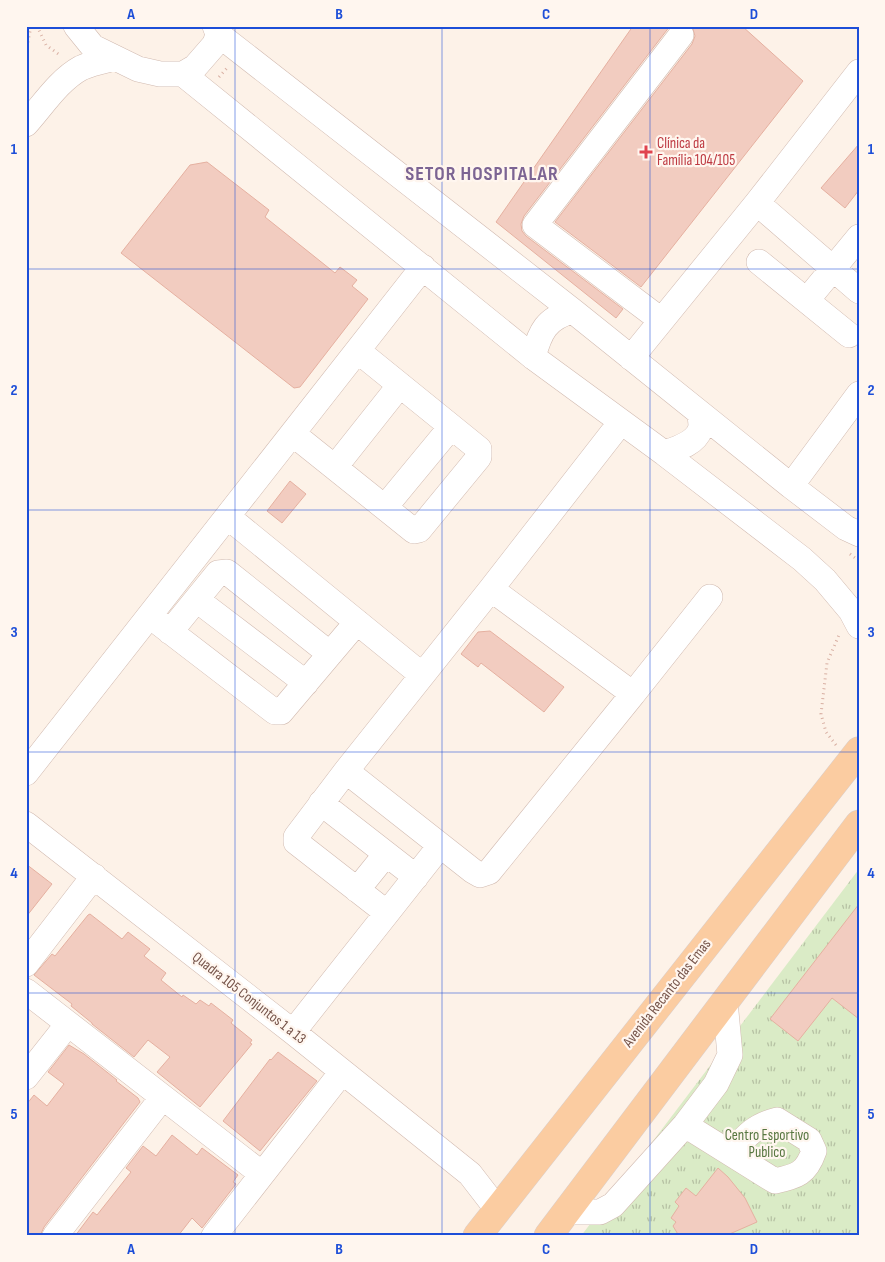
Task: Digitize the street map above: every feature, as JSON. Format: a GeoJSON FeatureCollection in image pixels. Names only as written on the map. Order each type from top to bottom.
{"type":"FeatureCollection","features":[{"type":"Feature","properties":{"kind":"main road","name":"Avenida Recanto das Emas"},"geometry":{"type":"LineString","coordinates":[[477,1236],[855,757]]}},
{"type":"Feature","properties":{"kind":"main road"},"geometry":{"type":"LineString","coordinates":[[559,1227],[725,1001],[859,824]]}},
{"type":"Feature","properties":{"kind":"street"},"geometry":{"type":"LineString","coordinates":[[74,26],[93,47],[138,69],[160,74],[183,74],[195,68],[215,44],[216,30]]}},
{"type":"Feature","properties":{"kind":"street"},"geometry":{"type":"LineString","coordinates":[[58,87],[66,71],[73,47],[74,26]]}},
{"type":"Feature","properties":{"kind":"street"},"geometry":{"type":"LineString","coordinates":[[216,30],[573,311],[791,486],[846,528],[859,534]]}},
{"type":"Feature","properties":{"kind":"street"},"geometry":{"type":"LineString","coordinates":[[661,320],[535,225],[681,35]]}},
{"type":"Feature","properties":{"kind":"street"},"geometry":{"type":"LineString","coordinates":[[26,124],[58,87],[72,74],[94,63],[115,58]]}},
{"type":"Feature","properties":{"kind":"street"},"geometry":{"type":"LineString","coordinates":[[631,358],[757,203],[859,72]]}},
{"type":"Feature","properties":{"kind":"street"},"geometry":{"type":"LineString","coordinates":[[183,74],[532,357],[664,453],[802,559],[826,580],[855,618]]}},
{"type":"Feature","properties":{"kind":"street"},"geometry":{"type":"LineString","coordinates":[[757,203],[859,291]]}},
{"type":"Feature","properties":{"kind":"street"},"geometry":{"type":"LineString","coordinates":[[807,300],[859,237]]}},
{"type":"Feature","properties":{"kind":"street"},"geometry":{"type":"LineString","coordinates":[[759,262],[850,335]]}},
{"type":"Feature","properties":{"kind":"street"},"geometry":{"type":"LineString","coordinates":[[26,773],[423,267]]}},
{"type":"Feature","properties":{"kind":"street"},"geometry":{"type":"LineString","coordinates":[[532,357],[539,336],[550,321],[562,313],[573,311]]}},
{"type":"Feature","properties":{"kind":"street"},"geometry":{"type":"LineString","coordinates":[[293,434],[414,531],[419,530],[479,457],[479,450],[358,351]]}},
{"type":"Feature","properties":{"kind":"street"},"geometry":{"type":"LineString","coordinates":[[335,467],[400,385]]}},
{"type":"Feature","properties":{"kind":"street"},"geometry":{"type":"LineString","coordinates":[[791,486],[856,404]]}},
{"type":"Feature","properties":{"kind":"street"},"geometry":{"type":"LineString","coordinates":[[664,453],[688,444],[695,437],[700,430],[700,414]]}},
{"type":"Feature","properties":{"kind":"street"},"geometry":{"type":"LineString","coordinates":[[387,913],[296,842],[296,837],[621,422]]}},
{"type":"Feature","properties":{"kind":"street"},"geometry":{"type":"LineString","coordinates":[[385,507],[451,427]]}},
{"type":"Feature","properties":{"kind":"street"},"geometry":{"type":"LineString","coordinates":[[228,517],[422,675]]}},
{"type":"Feature","properties":{"kind":"street"},"geometry":{"type":"LineString","coordinates":[[170,632],[218,573],[227,572],[330,654]]}},
{"type":"Feature","properties":{"kind":"street"},"geometry":{"type":"LineString","coordinates":[[491,589],[633,694]]}},
{"type":"Feature","properties":{"kind":"street"},"geometry":{"type":"LineString","coordinates":[[346,771],[473,871],[480,875],[490,872],[710,597]]}},
{"type":"Feature","properties":{"kind":"street"},"geometry":{"type":"LineString","coordinates":[[196,600],[306,683]]}},
{"type":"Feature","properties":{"kind":"street"},"geometry":{"type":"LineString","coordinates":[[150,616],[275,712],[282,712],[357,622]]}},
{"type":"Feature","properties":{"kind":"street"},"geometry":{"type":"LineString","coordinates":[[321,803],[416,877]]}},
{"type":"Feature","properties":{"kind":"street","name":"Quadra 105 Conjuntos 1 a 13"},"geometry":{"type":"LineString","coordinates":[[26,824],[294,1032],[503,1201]]}},
{"type":"Feature","properties":{"kind":"street"},"geometry":{"type":"LineString","coordinates":[[294,1032],[440,846]]}},
{"type":"Feature","properties":{"kind":"street"},"geometry":{"type":"LineString","coordinates":[[357,890],[386,854]]}},
{"type":"Feature","properties":{"kind":"street"},"geometry":{"type":"LineString","coordinates":[[26,964],[94,876]]}},
{"type":"Feature","properties":{"kind":"street"},"geometry":{"type":"LineString","coordinates":[[26,991],[262,1174]]}},
{"type":"Feature","properties":{"kind":"street"},"geometry":{"type":"LineString","coordinates":[[559,1227],[600,1212],[613,1205],[684,1125],[716,1084],[730,1054],[725,1001]]}},
{"type":"Feature","properties":{"kind":"street"},"geometry":{"type":"LineString","coordinates":[[26,1077],[68,1024]]}},
{"type":"Feature","properties":{"kind":"street"},"geometry":{"type":"LineString","coordinates":[[214,1236],[342,1072]]}},
{"type":"Feature","properties":{"kind":"street"},"geometry":{"type":"LineString","coordinates":[[56,1236],[162,1098]]}},
{"type":"Feature","properties":{"kind":"street"},"geometry":{"type":"LineString","coordinates":[[684,1125],[731,1152]]}},
{"type":"Feature","properties":{"kind":"path"},"geometry":{"type":"LineString","coordinates":[[26,52],[31,26]]}},
{"type":"Feature","properties":{"kind":"path"},"geometry":{"type":"LineString","coordinates":[[855,618],[827,663],[821,714],[826,732],[855,757]]}},
{"type":"Feature","properties":{"kind":"green space","name":"Centro Esportivo Publico"},"geometry":{"type":"Polygon","coordinates":[[[859,869],[859,1236],[581,1236],[859,869]]]}},
{"type":"Feature","properties":{"kind":"building"},"geometry":{"type":"Polygon","coordinates":[[[633,26],[670,26],[524,216],[521,224],[522,231],[526,236],[623,309],[616,318],[496,222],[633,26]]]}},
{"type":"Feature","properties":{"kind":"building","name":"Clínica da Família 104/105"},"geometry":{"type":"Polygon","coordinates":[[[692,26],[742,26],[803,81],[641,287],[555,222],[692,44],[695,36],[692,26]]]}},
{"type":"Feature","properties":{"kind":"building"},"geometry":{"type":"Polygon","coordinates":[[[859,144],[859,190],[845,208],[821,188],[859,144]]]}},
{"type":"Feature","properties":{"kind":"building"},"geometry":{"type":"Polygon","coordinates":[[[207,162],[269,210],[265,217],[335,273],[340,267],[357,280],[352,286],[368,299],[300,387],[294,388],[121,253],[190,165],[207,162]]]}},
{"type":"Feature","properties":{"kind":"building"},"geometry":{"type":"Polygon","coordinates":[[[290,481],[306,494],[282,523],[267,511],[290,481]]]}},
{"type":"Feature","properties":{"kind":"building"},"geometry":{"type":"Polygon","coordinates":[[[490,631],[564,687],[544,712],[481,663],[478,667],[461,654],[478,632],[490,631]]]}},
{"type":"Feature","properties":{"kind":"building"},"geometry":{"type":"Polygon","coordinates":[[[26,864],[52,884],[26,917],[26,864]]]}},
{"type":"Feature","properties":{"kind":"building"},"geometry":{"type":"Polygon","coordinates":[[[859,904],[859,1019],[832,998],[798,1041],[770,1019],[859,904]]]}},
{"type":"Feature","properties":{"kind":"building"},"geometry":{"type":"Polygon","coordinates":[[[90,914],[122,939],[128,932],[150,949],[144,956],[166,973],[161,980],[182,997],[183,995],[196,1004],[200,1000],[209,1006],[211,1003],[233,1020],[231,1023],[252,1040],[250,1043],[252,1044],[200,1107],[157,1072],[170,1057],[148,1040],[134,1057],[92,1024],[71,1006],[72,1004],[34,975],[52,954],[55,956],[90,914]]]}},
{"type":"Feature","properties":{"kind":"building"},"geometry":{"type":"Polygon","coordinates":[[[69,1045],[84,1054],[117,1080],[138,1098],[140,1102],[44,1227],[40,1236],[26,1236],[26,1105],[34,1095],[47,1106],[64,1084],[48,1072],[69,1045]]]}},
{"type":"Feature","properties":{"kind":"building"},"geometry":{"type":"Polygon","coordinates":[[[278,1052],[317,1081],[260,1151],[223,1121],[270,1059],[278,1052]]]}},
{"type":"Feature","properties":{"kind":"building"},"geometry":{"type":"Polygon","coordinates":[[[172,1135],[197,1155],[202,1148],[238,1175],[233,1182],[236,1184],[202,1228],[192,1218],[178,1236],[75,1236],[93,1212],[97,1215],[131,1172],[126,1168],[143,1146],[156,1156],[172,1135]]]}},
{"type":"Feature","properties":{"kind":"building"},"geometry":{"type":"Polygon","coordinates":[[[718,1168],[745,1198],[757,1222],[725,1236],[679,1236],[673,1226],[676,1222],[671,1218],[679,1206],[675,1202],[686,1188],[696,1196],[718,1168]]]}},
{"type":"Feature","properties":{"kind":"place","name":"Clínica da Família 104/105"},"geometry":{"type":"Point","coordinates":[646,152]}},
{"type":"Feature","properties":{"kind":"district","name":"SETOR HOSPITALAR"},"geometry":{"type":"Point","coordinates":[482,174]}}]}
